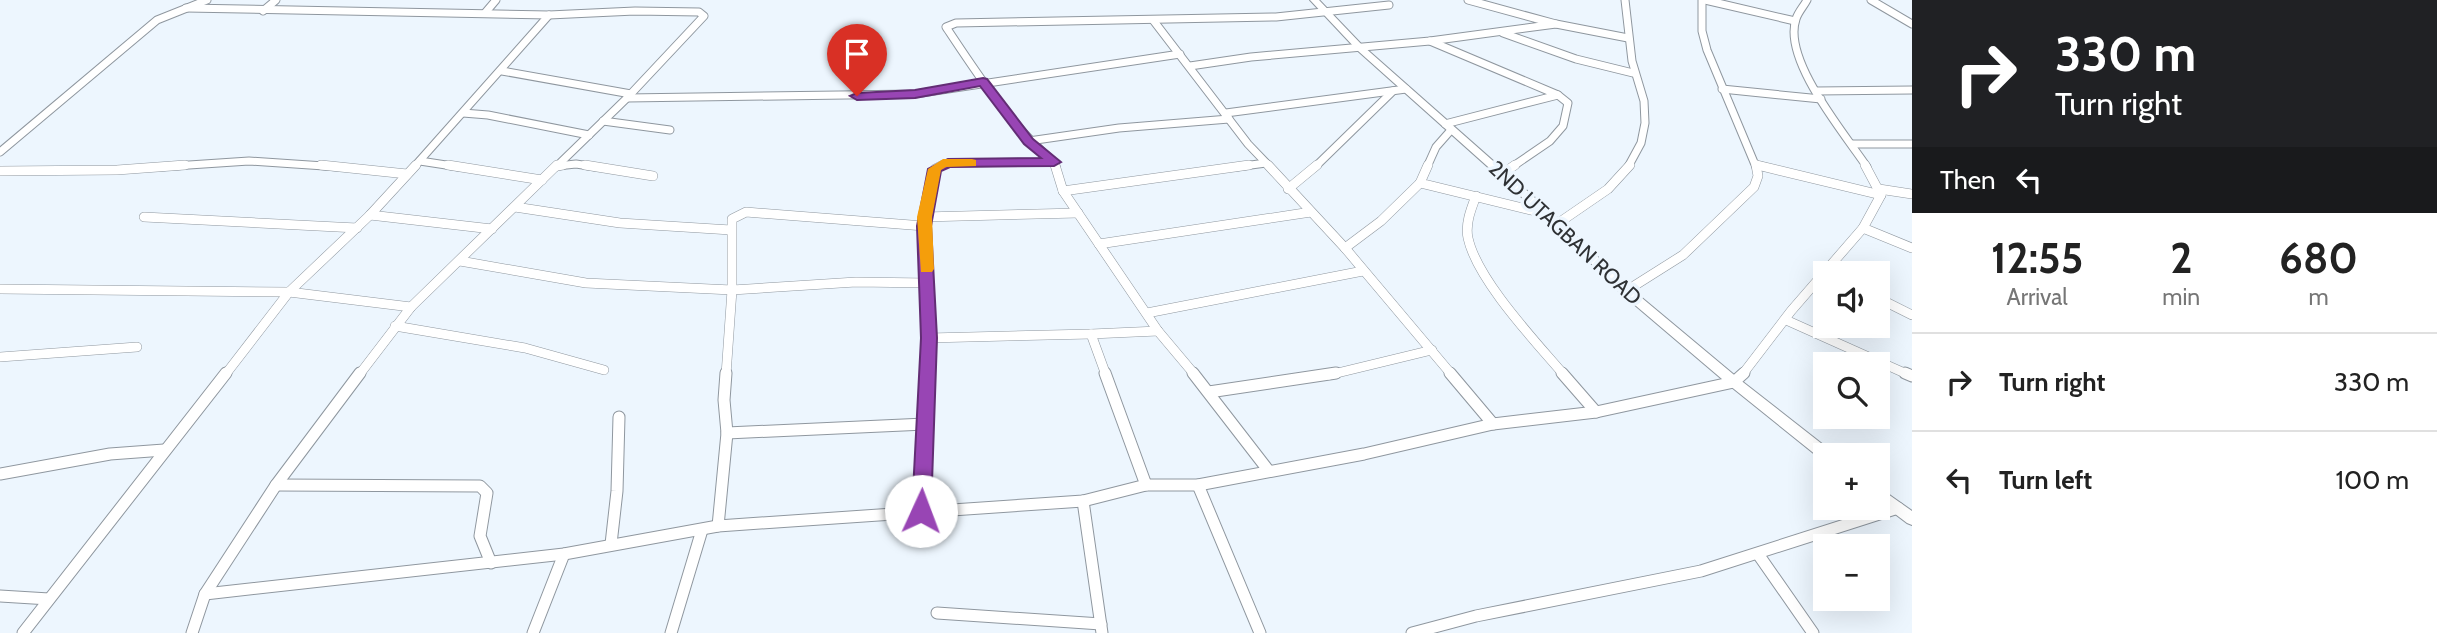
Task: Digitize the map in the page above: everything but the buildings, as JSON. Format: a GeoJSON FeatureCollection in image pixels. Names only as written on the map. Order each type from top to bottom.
{"type":"FeatureCollection","features":[{"type":"Feature","properties":{"kind":"street"},"geometry":{"type":"LineString","coordinates":[[0,152],[157,20],[206,0]]}},
{"type":"Feature","properties":{"kind":"street"},"geometry":{"type":"LineString","coordinates":[[263,11],[276,0]]}},
{"type":"Feature","properties":{"kind":"street"},"geometry":{"type":"LineString","coordinates":[[485,13],[496,0]]}},
{"type":"Feature","properties":{"kind":"street","name":"2ND UTAGBAN ROAD"},"geometry":{"type":"LineString","coordinates":[[1314,0],[1399,90],[1448,127],[1502,174],[1626,290],[1813,445]]}},
{"type":"Feature","properties":{"kind":"street"},"geometry":{"type":"LineString","coordinates":[[1468,0],[1556,24],[1628,38]]}},
{"type":"Feature","properties":{"kind":"street"},"geometry":{"type":"LineString","coordinates":[[1557,224],[1613,187],[1634,159],[1646,129],[1644,99],[1633,72],[1625,0]]}},
{"type":"Feature","properties":{"kind":"street"},"geometry":{"type":"LineString","coordinates":[[1626,290],[1682,254],[1754,187],[1758,176],[1756,165],[1722,89],[1702,31],[1703,0],[1795,21]]}},
{"type":"Feature","properties":{"kind":"street"},"geometry":{"type":"LineString","coordinates":[[1807,0],[1795,21],[1796,50],[1819,95],[1880,192]]}},
{"type":"Feature","properties":{"kind":"street"},"geometry":{"type":"LineString","coordinates":[[1871,0],[1912,24]]}},
{"type":"Feature","properties":{"kind":"street"},"geometry":{"type":"LineString","coordinates":[[1268,470],[1209,392],[1158,331],[1063,191],[1054,162],[1029,141],[983,82],[946,27],[950,24],[1326,13],[1389,5]]}},
{"type":"Feature","properties":{"kind":"street"},"geometry":{"type":"LineString","coordinates":[[186,8],[549,15],[635,11],[703,13],[701,20],[629,96],[411,307],[395,326],[276,485],[205,594],[192,633]]}},
{"type":"Feature","properties":{"kind":"street"},"geometry":{"type":"LineString","coordinates":[[23,633],[289,292],[370,215],[502,71],[549,15]]}},
{"type":"Feature","properties":{"kind":"street"},"geometry":{"type":"LineString","coordinates":[[1153,20],[1266,163],[1345,248],[1493,424]]}},
{"type":"Feature","properties":{"kind":"street"},"geometry":{"type":"LineString","coordinates":[[1190,66],[1251,57],[1430,41],[1556,24]]}},
{"type":"Feature","properties":{"kind":"street"},"geometry":{"type":"LineString","coordinates":[[1500,32],[1576,59],[1633,72]]}},
{"type":"Feature","properties":{"kind":"street"},"geometry":{"type":"LineString","coordinates":[[1430,41],[1558,95],[1568,103],[1563,126],[1539,150],[1502,174]]}},
{"type":"Feature","properties":{"kind":"street"},"geometry":{"type":"LineString","coordinates":[[502,71],[629,96],[723,99],[811,94],[878,97],[915,94],[1180,54]]}},
{"type":"Feature","properties":{"kind":"street"},"geometry":{"type":"LineString","coordinates":[[1722,89],[1819,95],[1912,90]]}},
{"type":"Feature","properties":{"kind":"street"},"geometry":{"type":"LineString","coordinates":[[1029,141],[1228,116],[1399,90]]}},
{"type":"Feature","properties":{"kind":"street"},"geometry":{"type":"LineString","coordinates":[[1288,188],[1329,156],[1399,90]]}},
{"type":"Feature","properties":{"kind":"street"},"geometry":{"type":"LineString","coordinates":[[1345,248],[1381,221],[1420,183],[1448,127],[1558,95]]}},
{"type":"Feature","properties":{"kind":"street"},"geometry":{"type":"LineString","coordinates":[[463,113],[488,115],[589,135]]}},
{"type":"Feature","properties":{"kind":"street"},"geometry":{"type":"LineString","coordinates":[[603,121],[670,130]]}},
{"type":"Feature","properties":{"kind":"street"},"geometry":{"type":"LineString","coordinates":[[1852,144],[1912,144]]}},
{"type":"Feature","properties":{"kind":"street"},"geometry":{"type":"LineString","coordinates":[[0,171],[117,170],[249,161],[407,174]]}},
{"type":"Feature","properties":{"kind":"street"},"geometry":{"type":"LineString","coordinates":[[420,161],[542,180]]}},
{"type":"Feature","properties":{"kind":"street"},"geometry":{"type":"LineString","coordinates":[[921,511],[929,338],[924,222],[935,169],[939,164],[1054,162]]}},
{"type":"Feature","properties":{"kind":"street"},"geometry":{"type":"LineString","coordinates":[[1063,191],[1266,163]]}},
{"type":"Feature","properties":{"kind":"street"},"geometry":{"type":"LineString","coordinates":[[556,166],[576,164],[653,176]]}},
{"type":"Feature","properties":{"kind":"street"},"geometry":{"type":"LineString","coordinates":[[1756,165],[1880,192],[1912,194]]}},
{"type":"Feature","properties":{"kind":"street"},"geometry":{"type":"LineString","coordinates":[[1420,183],[1547,214]]}},
{"type":"Feature","properties":{"kind":"street"},"geometry":{"type":"LineString","coordinates":[[1836,261],[1863,228],[1880,192]]}},
{"type":"Feature","properties":{"kind":"street"},"geometry":{"type":"LineString","coordinates":[[1476,196],[1468,225],[1474,256],[1505,301],[1596,412]]}},
{"type":"Feature","properties":{"kind":"street"},"geometry":{"type":"LineString","coordinates":[[515,207],[620,223],[731,230]]}},
{"type":"Feature","properties":{"kind":"street"},"geometry":{"type":"LineString","coordinates":[[718,526],[727,433],[724,400],[732,290],[732,219],[746,212],[924,222],[1078,213]]}},
{"type":"Feature","properties":{"kind":"street"},"geometry":{"type":"LineString","coordinates":[[1099,244],[1311,212]]}},
{"type":"Feature","properties":{"kind":"street"},"geometry":{"type":"LineString","coordinates":[[370,215],[492,229]]}},
{"type":"Feature","properties":{"kind":"street"},"geometry":{"type":"LineString","coordinates":[[144,218],[357,228]]}},
{"type":"Feature","properties":{"kind":"street"},"geometry":{"type":"LineString","coordinates":[[1863,228],[1912,248]]}},
{"type":"Feature","properties":{"kind":"street"},"geometry":{"type":"LineString","coordinates":[[460,261],[586,283],[732,290],[856,282],[928,283]]}},
{"type":"Feature","properties":{"kind":"street"},"geometry":{"type":"LineString","coordinates":[[1147,313],[1363,271]]}},
{"type":"Feature","properties":{"kind":"street"},"geometry":{"type":"LineString","coordinates":[[205,594],[564,554],[718,526],[1083,501],[1146,485],[1198,485],[1364,454],[1493,424],[1596,412],[1734,382],[1750,368],[1813,288]]}},
{"type":"Feature","properties":{"kind":"street"},"geometry":{"type":"LineString","coordinates":[[0,289],[289,292],[411,307]]}},
{"type":"Feature","properties":{"kind":"street"},"geometry":{"type":"LineString","coordinates":[[1890,304],[1912,315]]}},
{"type":"Feature","properties":{"kind":"street"},"geometry":{"type":"LineString","coordinates":[[1786,320],[1912,376]]}},
{"type":"Feature","properties":{"kind":"street"},"geometry":{"type":"LineString","coordinates":[[395,326],[525,348],[604,370]]}},
{"type":"Feature","properties":{"kind":"street"},"geometry":{"type":"LineString","coordinates":[[929,338],[1158,331]]}},
{"type":"Feature","properties":{"kind":"street"},"geometry":{"type":"LineString","coordinates":[[1091,334],[1146,485]]}},
{"type":"Feature","properties":{"kind":"street"},"geometry":{"type":"LineString","coordinates":[[0,356],[137,346]]}},
{"type":"Feature","properties":{"kind":"street"},"geometry":{"type":"LineString","coordinates":[[1209,392],[1319,377],[1432,350]]}},
{"type":"Feature","properties":{"kind":"street"},"geometry":{"type":"LineString","coordinates":[[611,544],[617,491],[620,417]]}},
{"type":"Feature","properties":{"kind":"street"},"geometry":{"type":"LineString","coordinates":[[727,433],[925,424]]}},
{"type":"Feature","properties":{"kind":"street"},"geometry":{"type":"LineString","coordinates":[[0,474],[110,454],[164,450]]}},
{"type":"Feature","properties":{"kind":"street"},"geometry":{"type":"LineString","coordinates":[[276,485],[480,485],[487,493],[480,536],[491,563]]}},
{"type":"Feature","properties":{"kind":"street"},"geometry":{"type":"LineString","coordinates":[[1198,485],[1260,633]]}},
{"type":"Feature","properties":{"kind":"street"},"geometry":{"type":"LineString","coordinates":[[937,613],[1101,628],[1083,501]]}},
{"type":"Feature","properties":{"kind":"street"},"geometry":{"type":"LineString","coordinates":[[1890,502],[1912,519]]}},
{"type":"Feature","properties":{"kind":"street"},"geometry":{"type":"LineString","coordinates":[[1412,633],[1487,613],[1673,578],[1758,554],[1898,508]]}},
{"type":"Feature","properties":{"kind":"street"},"geometry":{"type":"LineString","coordinates":[[671,633],[702,530]]}},
{"type":"Feature","properties":{"kind":"street"},"geometry":{"type":"LineString","coordinates":[[533,633],[564,554]]}},
{"type":"Feature","properties":{"kind":"street"},"geometry":{"type":"LineString","coordinates":[[1758,554],[1812,633]]}},
{"type":"Feature","properties":{"kind":"street"},"geometry":{"type":"LineString","coordinates":[[0,596],[49,598]]}},
{"type":"Feature","properties":{"kind":"slow traffic"},"geometry":{"type":"LineString","coordinates":[[927,269],[924,226],[935,169],[943,163],[972,163]]}},
{"type":"Feature","properties":{"kind":"route"},"geometry":{"type":"LineString","coordinates":[[857,96],[915,94],[983,82],[1029,141],[1054,162],[948,163],[939,164],[935,169],[924,226],[929,338],[921,511]]}}]}
